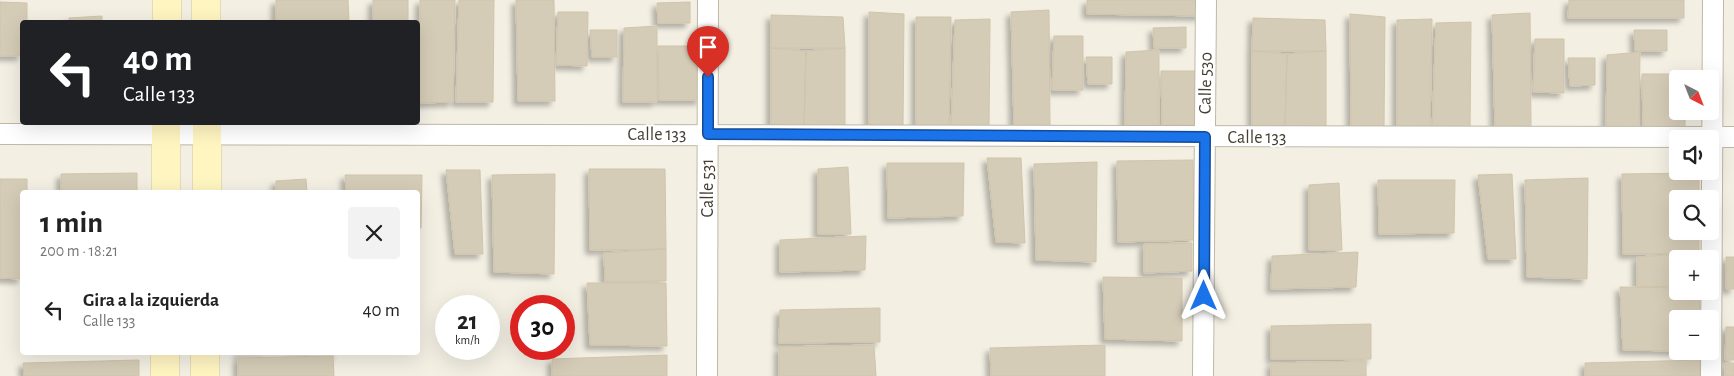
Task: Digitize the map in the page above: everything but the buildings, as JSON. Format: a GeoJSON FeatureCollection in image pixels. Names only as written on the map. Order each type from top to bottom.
{"type":"FeatureCollection","features":[{"type":"Feature","properties":{"kind":"main road"},"geometry":{"type":"LineString","coordinates":[[167,0],[167,20]]}},
{"type":"Feature","properties":{"kind":"main road"},"geometry":{"type":"LineString","coordinates":[[206,0],[206,20]]}},
{"type":"Feature","properties":{"kind":"main road"},"geometry":{"type":"LineString","coordinates":[[206,190],[207,128]]}},
{"type":"Feature","properties":{"kind":"main road"},"geometry":{"type":"LineString","coordinates":[[166,129],[166,190]]}},
{"type":"Feature","properties":{"kind":"main road"},"geometry":{"type":"LineString","coordinates":[[165,355],[165,376]]}},
{"type":"Feature","properties":{"kind":"main road"},"geometry":{"type":"LineString","coordinates":[[205,355],[205,376]]}},
{"type":"Feature","properties":{"kind":"street","name":"Calle 531"},"geometry":{"type":"LineString","coordinates":[[708,0],[708,376]]}},
{"type":"Feature","properties":{"kind":"street","name":"Calle 530"},"geometry":{"type":"LineString","coordinates":[[1203,376],[1206,0]]}},
{"type":"Feature","properties":{"kind":"street"},"geometry":{"type":"LineString","coordinates":[[1713,0],[1713,130]]}},
{"type":"Feature","properties":{"kind":"street","name":"Calle 133"},"geometry":{"type":"LineString","coordinates":[[0,134],[207,128],[1205,137],[1669,136]]}},
{"type":"Feature","properties":{"kind":"street","name":"Calle 133"},"geometry":{"type":"LineString","coordinates":[[1719,136],[1734,137]]}},
{"type":"Feature","properties":{"kind":"street"},"geometry":{"type":"LineString","coordinates":[[1710,376],[1712,180]]}},
{"type":"Feature","properties":{"kind":"route"},"geometry":{"type":"LineString","coordinates":[[708,77],[708,134],[1205,137],[1204,296]]}}]}
